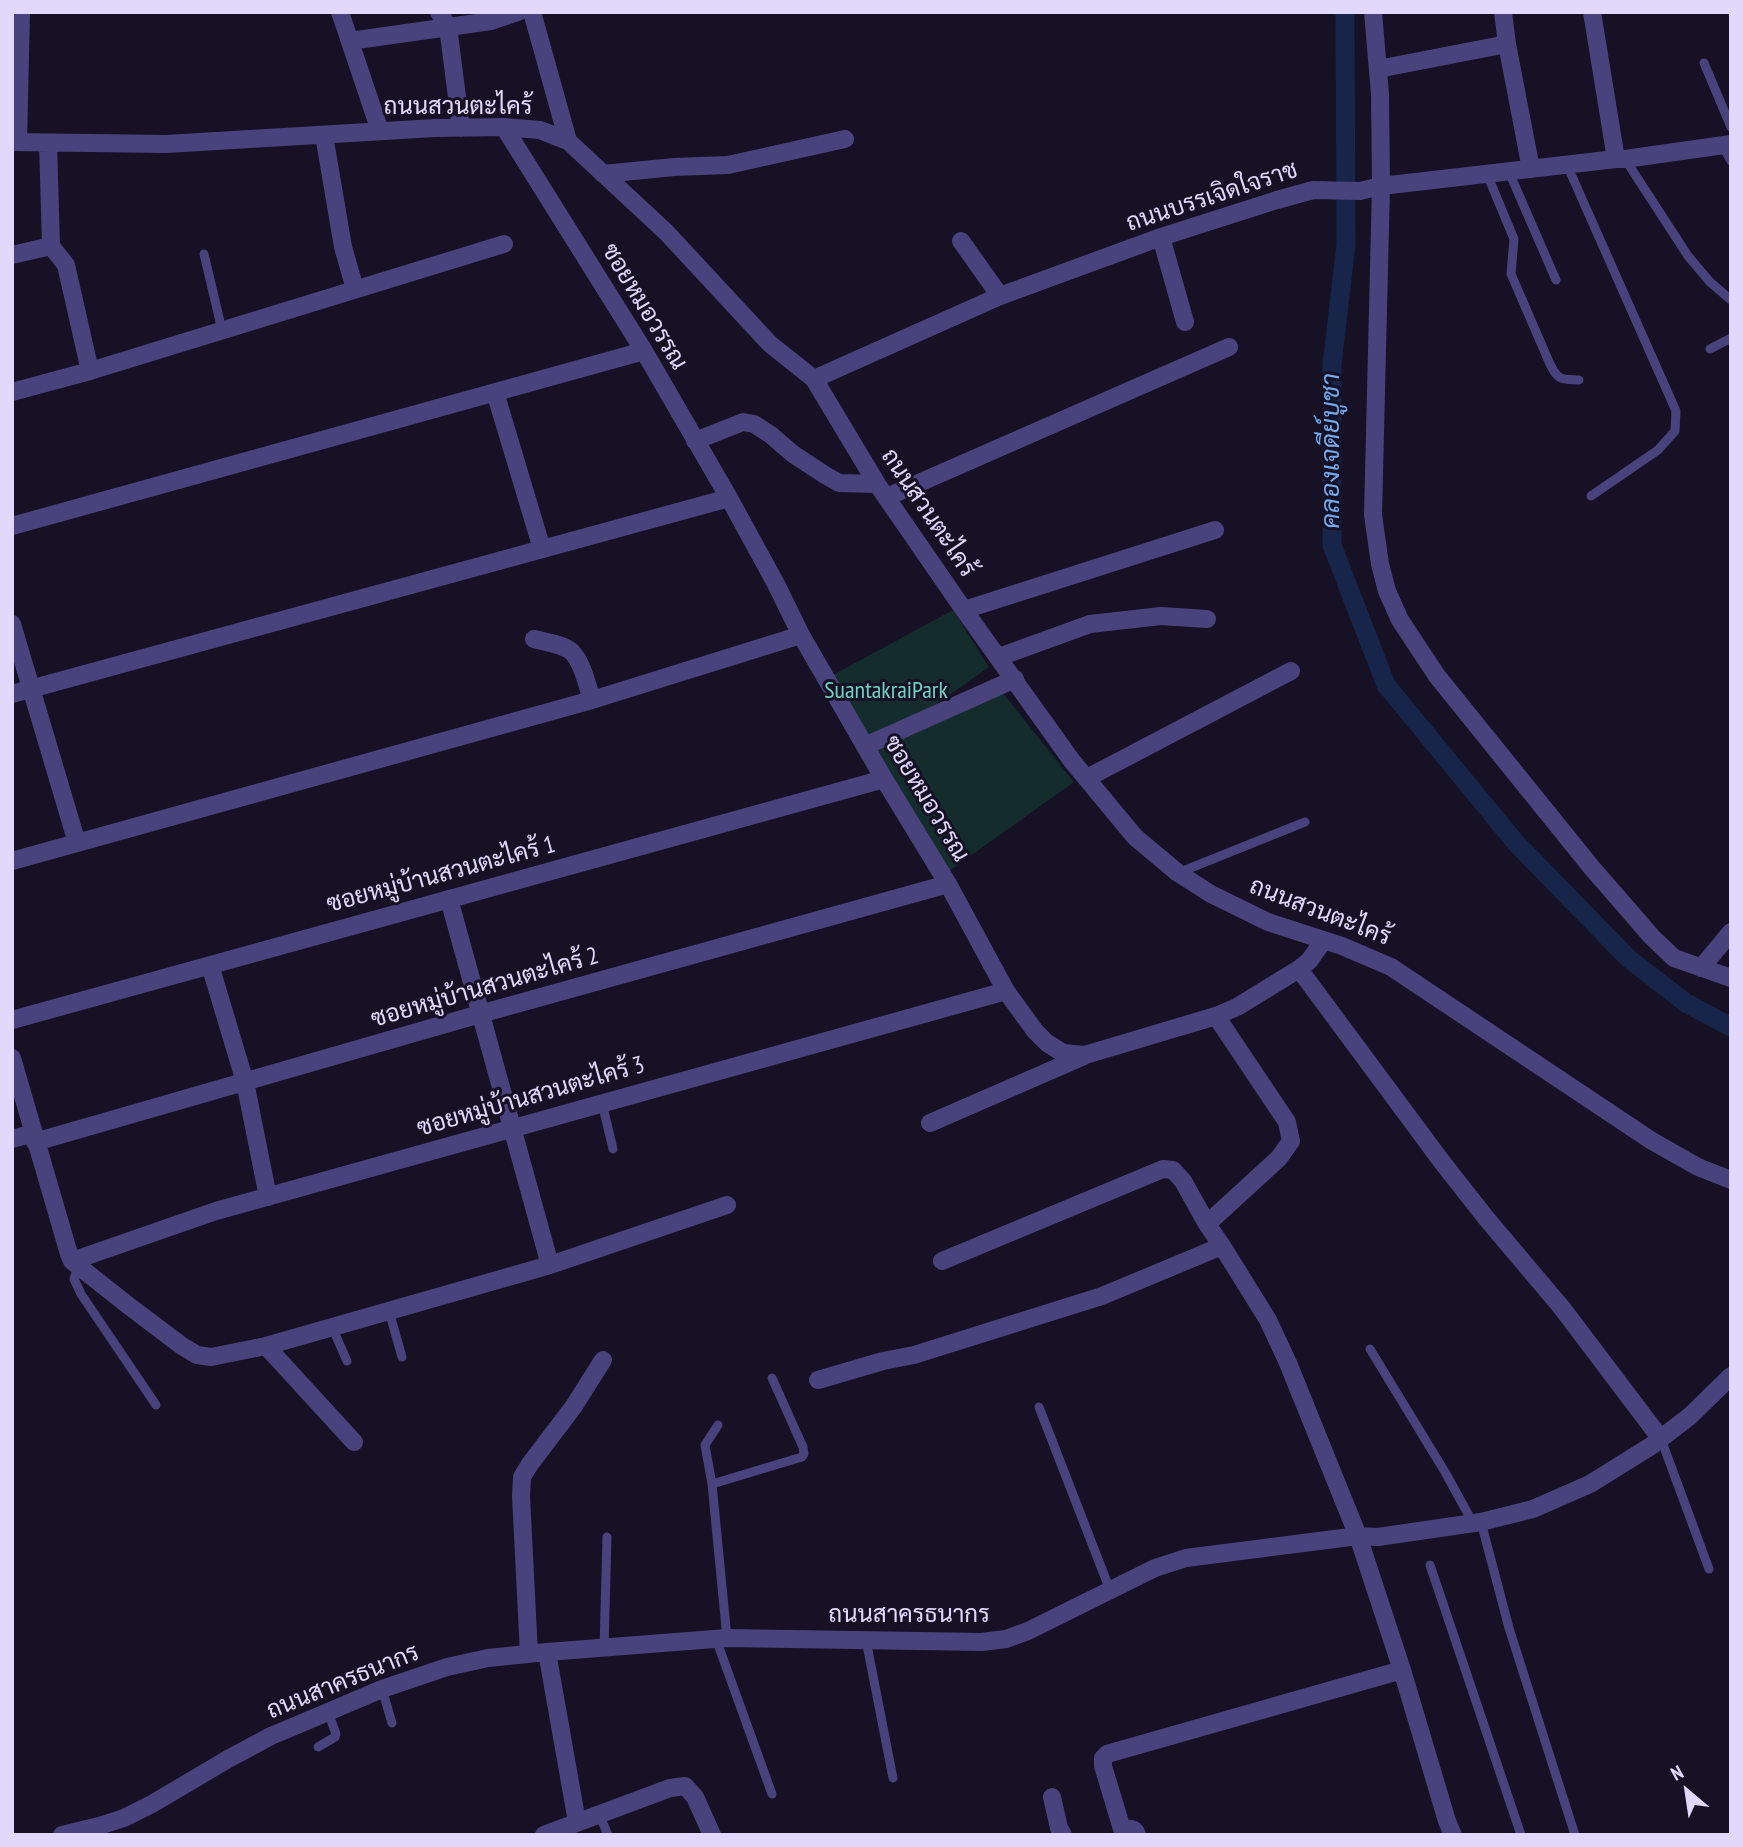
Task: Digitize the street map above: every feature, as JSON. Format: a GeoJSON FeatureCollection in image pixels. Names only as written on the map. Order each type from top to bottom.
{"type":"FeatureCollection","features":[{"type":"Feature","properties":{"kind":"street"},"geometry":{"type":"LineString","coordinates":[[15,142],[20,12]]}},
{"type":"Feature","properties":{"kind":"street"},"geometry":{"type":"LineString","coordinates":[[340,12],[380,131]]}},
{"type":"Feature","properties":{"kind":"street"},"geometry":{"type":"LineString","coordinates":[[349,41],[444,20],[491,21],[518,12]]}},
{"type":"Feature","properties":{"kind":"street"},"geometry":{"type":"LineString","coordinates":[[532,12],[568,142]]}},
{"type":"Feature","properties":{"kind":"street"},"geometry":{"type":"LineString","coordinates":[[1373,12],[1380,94],[1381,186],[1373,516],[1387,591],[1400,620],[1437,676],[1592,868],[1652,937],[1674,958],[1731,978]]}},
{"type":"Feature","properties":{"kind":"street"},"geometry":{"type":"LineString","coordinates":[[1503,12],[1531,169]]}},
{"type":"Feature","properties":{"kind":"street"},"geometry":{"type":"LineString","coordinates":[[1592,12],[1621,159]]}},
{"type":"Feature","properties":{"kind":"street"},"geometry":{"type":"LineString","coordinates":[[444,20],[461,128]]}},
{"type":"Feature","properties":{"kind":"street"},"geometry":{"type":"LineString","coordinates":[[1378,69],[1507,44]]}},
{"type":"Feature","properties":{"kind":"street","name":"ถนนสวนตะไคร้"},"geometry":{"type":"LineString","coordinates":[[15,142],[166,144],[380,131],[504,127],[540,130],[568,142],[666,232],[770,344],[814,379],[882,490],[964,610],[1087,778],[1135,837],[1178,873],[1211,894],[1268,922],[1324,940],[1391,967],[1653,1142],[1698,1167],[1731,1180]]}},
{"type":"Feature","properties":{"kind":"street","name":"ซอยหมอวรรณ"},"geometry":{"type":"LineString","coordinates":[[504,127],[644,351],[729,498],[801,635],[864,746],[948,884],[1006,990],[1035,1031],[1047,1043],[1063,1053],[1085,1055]]}},
{"type":"Feature","properties":{"kind":"street"},"geometry":{"type":"LineString","coordinates":[[324,135],[343,247],[355,289]]}},
{"type":"Feature","properties":{"kind":"street"},"geometry":{"type":"LineString","coordinates":[[603,174],[728,165],[845,139]]}},
{"type":"Feature","properties":{"kind":"street"},"geometry":{"type":"LineString","coordinates":[[48,143],[51,246],[66,265],[90,371]]}},
{"type":"Feature","properties":{"kind":"street","name":"ถนนบรรเจิดใจราช"},"geometry":{"type":"LineString","coordinates":[[814,379],[1000,296],[1161,237],[1313,190],[1360,191],[1381,186],[1531,169],[1728,150]]}},
{"type":"Feature","properties":{"kind":"street"},"geometry":{"type":"LineString","coordinates":[[1161,237],[1185,322]]}},
{"type":"Feature","properties":{"kind":"street"},"geometry":{"type":"LineString","coordinates":[[961,241],[1000,296]]}},
{"type":"Feature","properties":{"kind":"street"},"geometry":{"type":"LineString","coordinates":[[12,392],[90,371],[504,244]]}},
{"type":"Feature","properties":{"kind":"street"},"geometry":{"type":"LineString","coordinates":[[12,255],[51,246]]}},
{"type":"Feature","properties":{"kind":"street"},"geometry":{"type":"LineString","coordinates":[[695,440],[743,422],[754,424],[793,454],[839,483],[882,490],[1229,347]]}},
{"type":"Feature","properties":{"kind":"street"},"geometry":{"type":"LineString","coordinates":[[12,526],[644,351]]}},
{"type":"Feature","properties":{"kind":"street"},"geometry":{"type":"LineString","coordinates":[[495,392],[541,549]]}},
{"type":"Feature","properties":{"kind":"street"},"geometry":{"type":"LineString","coordinates":[[12,694],[729,498]]}},
{"type":"Feature","properties":{"kind":"street"},"geometry":{"type":"LineString","coordinates":[[964,610],[1215,530]]}},
{"type":"Feature","properties":{"kind":"street"},"geometry":{"type":"LineString","coordinates":[[999,657],[1090,624],[1161,616],[1207,619]]}},
{"type":"Feature","properties":{"kind":"street"},"geometry":{"type":"LineString","coordinates":[[12,624],[76,843]]}},
{"type":"Feature","properties":{"kind":"street"},"geometry":{"type":"LineString","coordinates":[[12,861],[592,700],[801,635]]}},
{"type":"Feature","properties":{"kind":"street"},"geometry":{"type":"LineString","coordinates":[[534,639],[572,652],[592,700]]}},
{"type":"Feature","properties":{"kind":"street"},"geometry":{"type":"LineString","coordinates":[[1087,778],[1291,671]]}},
{"type":"Feature","properties":{"kind":"street"},"geometry":{"type":"LineString","coordinates":[[864,746],[1015,679]]}},
{"type":"Feature","properties":{"kind":"street","name":"ซอยหมู่บ้านสวนตะไคร้ 1"},"geometry":{"type":"LineString","coordinates":[[12,1020],[884,779]]}},
{"type":"Feature","properties":{"kind":"street","name":"ซอยหมู่บ้านสวนตะไคร้ 2"},"geometry":{"type":"LineString","coordinates":[[12,1139],[35,1137],[245,1082],[948,884]]}},
{"type":"Feature","properties":{"kind":"street"},"geometry":{"type":"LineString","coordinates":[[449,899],[550,1265]]}},
{"type":"Feature","properties":{"kind":"street"},"geometry":{"type":"LineString","coordinates":[[1702,968],[1731,932]]}},
{"type":"Feature","properties":{"kind":"street"},"geometry":{"type":"LineString","coordinates":[[930,1123],[1085,1055],[1216,1016],[1237,1007],[1299,969],[1309,961],[1324,940]]}},
{"type":"Feature","properties":{"kind":"street"},"geometry":{"type":"LineString","coordinates":[[210,965],[245,1082],[268,1197]]}},
{"type":"Feature","properties":{"kind":"street"},"geometry":{"type":"LineString","coordinates":[[1299,969],[1442,1162],[1562,1308],[1661,1439]]}},
{"type":"Feature","properties":{"kind":"street","name":"ซอยหมู่บ้านสวนตะไคร้ 3"},"geometry":{"type":"LineString","coordinates":[[75,1263],[216,1211],[1006,990]]}},
{"type":"Feature","properties":{"kind":"street"},"geometry":{"type":"LineString","coordinates":[[1207,1224],[1279,1158],[1291,1142],[1287,1122],[1216,1016]]}},
{"type":"Feature","properties":{"kind":"street"},"geometry":{"type":"LineString","coordinates":[[12,1058],[69,1254],[75,1263],[139,1314],[197,1355],[211,1357],[267,1346],[550,1265],[727,1205]]}},
{"type":"Feature","properties":{"kind":"street"},"geometry":{"type":"LineString","coordinates":[[942,1261],[1163,1169],[1173,1170],[1183,1181],[1268,1321],[1283,1352],[1358,1536],[1453,1835]]}},
{"type":"Feature","properties":{"kind":"street"},"geometry":{"type":"LineString","coordinates":[[818,1380],[914,1355],[1102,1296],[1222,1245]]}},
{"type":"Feature","properties":{"kind":"street"},"geometry":{"type":"LineString","coordinates":[[267,1346],[354,1442]]}},
{"type":"Feature","properties":{"kind":"street"},"geometry":{"type":"LineString","coordinates":[[577,1822],[538,1653],[521,1496],[522,1477],[574,1406],[603,1360]]}},
{"type":"Feature","properties":{"kind":"street","name":"ถนนสาครธนากร"},"geometry":{"type":"LineString","coordinates":[[62,1835],[99,1826],[127,1826],[152,1804],[271,1736],[383,1689],[447,1667],[488,1658],[722,1639],[982,1643],[1006,1639],[1027,1631],[1155,1568],[1186,1558],[1358,1536],[1378,1537],[1477,1522],[1533,1509],[1590,1484],[1661,1439],[1690,1416],[1731,1376]]}},
{"type":"Feature","properties":{"kind":"street"},"geometry":{"type":"LineString","coordinates":[[1122,1833],[1103,1766],[1103,1758],[1107,1755],[1402,1670]]}},
{"type":"Feature","properties":{"kind":"street"},"geometry":{"type":"LineString","coordinates":[[544,1835],[670,1788],[685,1786],[695,1797],[712,1835]]}},
{"type":"Feature","properties":{"kind":"street"},"geometry":{"type":"LineString","coordinates":[[1052,1797],[1063,1835]]}},
{"type":"Feature","properties":{"kind":"lane"},"geometry":{"type":"LineString","coordinates":[[1704,63],[1731,127]]}},
{"type":"Feature","properties":{"kind":"lane"},"geometry":{"type":"LineString","coordinates":[[1621,159],[1688,256],[1710,282],[1731,300]]}},
{"type":"Feature","properties":{"kind":"lane"},"geometry":{"type":"LineString","coordinates":[[1567,165],[1676,411],[1675,432],[1658,450],[1591,496]]}},
{"type":"Feature","properties":{"kind":"lane"},"geometry":{"type":"LineString","coordinates":[[1508,172],[1556,280]]}},
{"type":"Feature","properties":{"kind":"lane"},"geometry":{"type":"LineString","coordinates":[[1487,174],[1514,239],[1511,274],[1550,364],[1559,378],[1579,380]]}},
{"type":"Feature","properties":{"kind":"lane"},"geometry":{"type":"LineString","coordinates":[[204,254],[222,330]]}},
{"type":"Feature","properties":{"kind":"lane"},"geometry":{"type":"LineString","coordinates":[[1710,349],[1731,338]]}},
{"type":"Feature","properties":{"kind":"lane"},"geometry":{"type":"LineString","coordinates":[[1178,873],[1305,822]]}},
{"type":"Feature","properties":{"kind":"lane"},"geometry":{"type":"LineString","coordinates":[[602,1103],[613,1149]]}},
{"type":"Feature","properties":{"kind":"lane"},"geometry":{"type":"LineString","coordinates":[[75,1263],[74,1279],[81,1294],[156,1405]]}},
{"type":"Feature","properties":{"kind":"lane"},"geometry":{"type":"LineString","coordinates":[[389,1311],[402,1357]]}},
{"type":"Feature","properties":{"kind":"lane"},"geometry":{"type":"LineString","coordinates":[[332,1327],[347,1362]]}},
{"type":"Feature","properties":{"kind":"lane"},"geometry":{"type":"LineString","coordinates":[[1370,1349],[1477,1522],[1575,1835]]}},
{"type":"Feature","properties":{"kind":"lane"},"geometry":{"type":"LineString","coordinates":[[712,1484],[802,1457],[804,1454],[772,1378]]}},
{"type":"Feature","properties":{"kind":"lane"},"geometry":{"type":"LineString","coordinates":[[1039,1407],[1110,1590]]}},
{"type":"Feature","properties":{"kind":"lane"},"geometry":{"type":"LineString","coordinates":[[718,1425],[705,1445],[712,1484],[722,1639],[772,1794]]}},
{"type":"Feature","properties":{"kind":"lane"},"geometry":{"type":"LineString","coordinates":[[1661,1439],[1709,1569]]}},
{"type":"Feature","properties":{"kind":"lane"},"geometry":{"type":"LineString","coordinates":[[604,1648],[607,1537]]}},
{"type":"Feature","properties":{"kind":"lane"},"geometry":{"type":"LineString","coordinates":[[1430,1565],[1521,1835]]}},
{"type":"Feature","properties":{"kind":"lane"},"geometry":{"type":"LineString","coordinates":[[866,1640],[893,1778]]}},
{"type":"Feature","properties":{"kind":"lane"},"geometry":{"type":"LineString","coordinates":[[383,1689],[392,1723]]}},
{"type":"Feature","properties":{"kind":"lane"},"geometry":{"type":"LineString","coordinates":[[317,1747],[336,1734],[328,1712]]}},
{"type":"Feature","properties":{"kind":"lane"},"geometry":{"type":"LineString","coordinates":[[599,1814],[608,1835]]}},
{"type":"Feature","properties":{"kind":"green space","name":"SuantakraiPark"},"geometry":{"type":"Polygon","coordinates":[[[953,610],[989,667],[877,746],[1002,692],[1074,782],[945,874],[831,676],[953,610]]]}},
{"type":"Feature","properties":{"kind":"waterway","name":"คลองเจดีย์บูชา"},"geometry":{"type":"LineString","coordinates":[[1345,12],[1346,245],[1332,364],[1332,545],[1386,685],[1516,843],[1628,958],[1686,1003],[1731,1027]]}}]}
